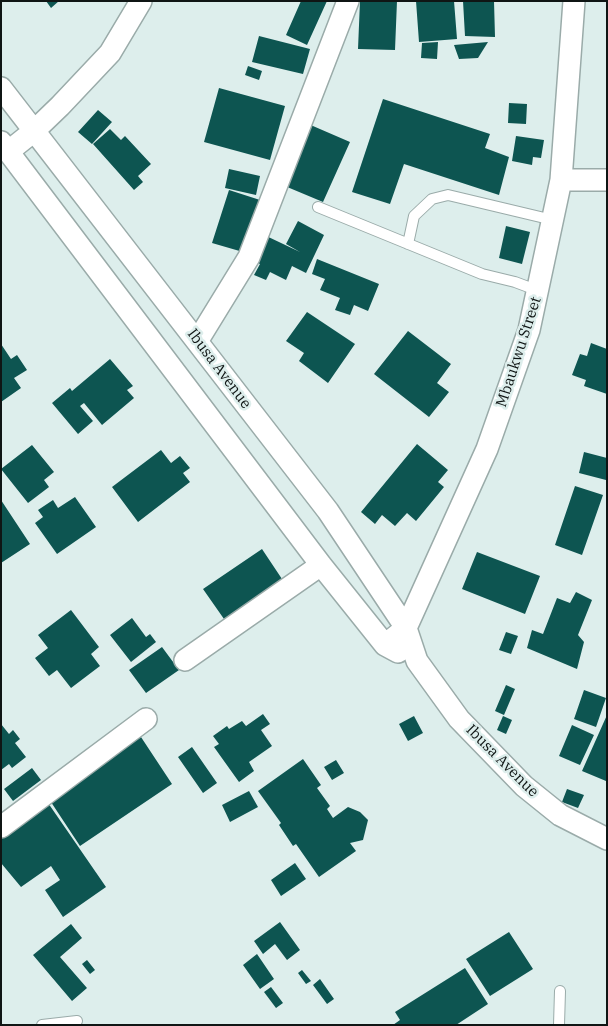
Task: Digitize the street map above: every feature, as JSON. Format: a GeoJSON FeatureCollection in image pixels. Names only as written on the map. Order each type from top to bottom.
{"type":"FeatureCollection","features":[{"type":"Feature","properties":{"kind":"street"},"geometry":{"type":"LineString","coordinates":[[5,147],[34,131],[110,53],[141,1]]}},
{"type":"Feature","properties":{"kind":"street"},"geometry":{"type":"LineString","coordinates":[[198,340],[249,257],[348,1]]}},
{"type":"Feature","properties":{"kind":"street","name":"Mbaukwu Street"},"geometry":{"type":"LineString","coordinates":[[385,646],[406,628],[487,449],[529,330],[539,291],[561,180],[574,1]]}},
{"type":"Feature","properties":{"kind":"street","name":"Ibusa Avenue"},"geometry":{"type":"LineString","coordinates":[[1,88],[111,233],[198,340],[328,511],[406,628],[417,661],[459,719],[524,786],[560,815],[607,838]]}},
{"type":"Feature","properties":{"kind":"street","name":"Ibusa Avenue"},"geometry":{"type":"LineString","coordinates":[[5,147],[200,408],[385,646],[417,661]]}},
{"type":"Feature","properties":{"kind":"street"},"geometry":{"type":"LineString","coordinates":[[561,180],[607,180]]}},
{"type":"Feature","properties":{"kind":"street"},"geometry":{"type":"LineString","coordinates":[[185,660],[321,565]]}},
{"type":"Feature","properties":{"kind":"street"},"geometry":{"type":"LineString","coordinates":[[1,828],[146,719]]}},
{"type":"Feature","properties":{"kind":"lane"},"geometry":{"type":"LineString","coordinates":[[408,244],[414,216],[432,199],[448,195],[553,220]]}},
{"type":"Feature","properties":{"kind":"lane"},"geometry":{"type":"LineString","coordinates":[[318,208],[482,274],[539,291]]}},
{"type":"Feature","properties":{"kind":"lane"},"geometry":{"type":"LineString","coordinates":[[559,1025],[560,991]]}},
{"type":"Feature","properties":{"kind":"lane"},"geometry":{"type":"LineString","coordinates":[[48,1024],[77,1022]]}},
{"type":"Feature","properties":{"kind":"building"},"geometry":{"type":"Polygon","coordinates":[[[46,1],[59,1],[51,8],[46,1]]]}},
{"type":"Feature","properties":{"kind":"building"},"geometry":{"type":"Polygon","coordinates":[[[301,1],[327,1],[307,45],[286,35],[301,1]]]}},
{"type":"Feature","properties":{"kind":"building"},"geometry":{"type":"Polygon","coordinates":[[[360,1],[397,1],[395,50],[358,49],[360,1]]]}},
{"type":"Feature","properties":{"kind":"building"},"geometry":{"type":"Polygon","coordinates":[[[416,1],[454,1],[457,39],[419,42],[416,1]]]}},
{"type":"Feature","properties":{"kind":"building"},"geometry":{"type":"Polygon","coordinates":[[[463,1],[494,1],[495,37],[465,36],[463,1]]]}},
{"type":"Feature","properties":{"kind":"building"},"geometry":{"type":"Polygon","coordinates":[[[259,36],[310,49],[303,74],[252,62],[259,36]]]}},
{"type":"Feature","properties":{"kind":"building"},"geometry":{"type":"Polygon","coordinates":[[[438,42],[437,59],[421,58],[422,43],[438,42]]]}},
{"type":"Feature","properties":{"kind":"building"},"geometry":{"type":"Polygon","coordinates":[[[488,42],[478,58],[459,59],[454,45],[488,42]]]}},
{"type":"Feature","properties":{"kind":"building"},"geometry":{"type":"Polygon","coordinates":[[[248,66],[262,71],[259,80],[245,75],[248,66]]]}},
{"type":"Feature","properties":{"kind":"building"},"geometry":{"type":"Polygon","coordinates":[[[219,88],[285,106],[270,160],[204,142],[219,88]]]}},
{"type":"Feature","properties":{"kind":"building"},"geometry":{"type":"Polygon","coordinates":[[[383,99],[490,134],[485,148],[509,157],[499,195],[404,164],[390,204],[352,192],[383,99]]]}},
{"type":"Feature","properties":{"kind":"building"},"geometry":{"type":"Polygon","coordinates":[[[509,103],[527,104],[526,124],[508,123],[509,103]]]}},
{"type":"Feature","properties":{"kind":"building"},"geometry":{"type":"Polygon","coordinates":[[[98,110],[112,122],[92,144],[78,132],[98,110]]]}},
{"type":"Feature","properties":{"kind":"building"},"geometry":{"type":"Polygon","coordinates":[[[306,123],[350,142],[323,202],[280,184],[306,123]]]}},
{"type":"Feature","properties":{"kind":"building"},"geometry":{"type":"Polygon","coordinates":[[[110,129],[121,140],[125,136],[151,164],[138,176],[143,182],[134,190],[93,144],[110,129]]]}},
{"type":"Feature","properties":{"kind":"building"},"geometry":{"type":"Polygon","coordinates":[[[516,136],[544,140],[541,158],[533,157],[532,165],[512,161],[516,136]]]}},
{"type":"Feature","properties":{"kind":"building"},"geometry":{"type":"Polygon","coordinates":[[[229,169],[260,176],[256,195],[225,188],[229,169]]]}},
{"type":"Feature","properties":{"kind":"building"},"geometry":{"type":"Polygon","coordinates":[[[229,190],[260,200],[243,252],[212,243],[229,190]]]}},
{"type":"Feature","properties":{"kind":"building"},"geometry":{"type":"Polygon","coordinates":[[[298,221],[324,235],[306,273],[292,266],[286,280],[270,272],[266,280],[254,275],[260,264],[248,258],[260,233],[300,252],[286,244],[298,221]]]}},
{"type":"Feature","properties":{"kind":"building"},"geometry":{"type":"Polygon","coordinates":[[[506,226],[530,232],[522,264],[499,258],[506,226]]]}},
{"type":"Feature","properties":{"kind":"building"},"geometry":{"type":"Polygon","coordinates":[[[317,259],[379,284],[368,311],[354,305],[350,315],[335,310],[340,298],[320,290],[325,279],[312,274],[317,259]]]}},
{"type":"Feature","properties":{"kind":"building"},"geometry":{"type":"Polygon","coordinates":[[[307,312],[355,344],[328,383],[299,361],[304,353],[286,341],[307,312]]]}},
{"type":"Feature","properties":{"kind":"building"},"geometry":{"type":"Polygon","coordinates":[[[408,331],[451,364],[437,383],[449,392],[429,417],[374,374],[408,331]]]}},
{"type":"Feature","properties":{"kind":"building"},"geometry":{"type":"Polygon","coordinates":[[[591,343],[607,349],[607,394],[584,386],[586,380],[572,375],[580,354],[587,356],[591,343]]]}},
{"type":"Feature","properties":{"kind":"building"},"geometry":{"type":"Polygon","coordinates":[[[1,344],[11,359],[17,355],[27,370],[14,378],[21,388],[1,402],[1,344]]]}},
{"type":"Feature","properties":{"kind":"building"},"geometry":{"type":"Polygon","coordinates":[[[110,359],[133,386],[127,390],[134,398],[102,425],[84,403],[80,406],[93,421],[78,434],[52,403],[70,388],[72,391],[110,359]]]}},
{"type":"Feature","properties":{"kind":"building"},"geometry":{"type":"Polygon","coordinates":[[[417,444],[448,470],[438,482],[444,487],[416,521],[407,513],[395,526],[382,515],[375,524],[361,512],[417,444]]]}},
{"type":"Feature","properties":{"kind":"building"},"geometry":{"type":"Polygon","coordinates":[[[32,445],[54,472],[44,480],[49,487],[28,503],[1,469],[32,445]]]}},
{"type":"Feature","properties":{"kind":"building"},"geometry":{"type":"Polygon","coordinates":[[[161,450],[171,463],[180,456],[190,468],[183,473],[190,482],[138,522],[112,487],[161,450]]]}},
{"type":"Feature","properties":{"kind":"building"},"geometry":{"type":"Polygon","coordinates":[[[584,452],[607,458],[606,480],[579,473],[584,452]]]}},
{"type":"Feature","properties":{"kind":"building"},"geometry":{"type":"Polygon","coordinates":[[[575,486],[603,495],[582,555],[555,545],[575,486]]]}},
{"type":"Feature","properties":{"kind":"building"},"geometry":{"type":"Polygon","coordinates":[[[75,497],[96,527],[57,554],[35,523],[43,517],[38,510],[53,500],[58,508],[75,497]]]}},
{"type":"Feature","properties":{"kind":"building"},"geometry":{"type":"Polygon","coordinates":[[[1,500],[30,544],[1,563],[1,500]]]}},
{"type":"Feature","properties":{"kind":"building"},"geometry":{"type":"Polygon","coordinates":[[[262,549],[282,579],[224,619],[203,589],[262,549]]]}},
{"type":"Feature","properties":{"kind":"building"},"geometry":{"type":"Polygon","coordinates":[[[477,552],[540,576],[525,614],[462,589],[477,552]]]}},
{"type":"Feature","properties":{"kind":"building"},"geometry":{"type":"Polygon","coordinates":[[[576,592],[592,600],[578,635],[584,642],[577,669],[527,648],[532,630],[543,634],[557,598],[570,603],[576,592]]]}},
{"type":"Feature","properties":{"kind":"building"},"geometry":{"type":"Polygon","coordinates":[[[71,610],[99,647],[91,654],[100,666],[71,688],[57,670],[49,676],[35,658],[48,648],[38,635],[71,610]]]}},
{"type":"Feature","properties":{"kind":"building"},"geometry":{"type":"Polygon","coordinates":[[[132,618],[146,637],[150,634],[156,642],[131,662],[110,635],[132,618]]]}},
{"type":"Feature","properties":{"kind":"building"},"geometry":{"type":"Polygon","coordinates":[[[506,632],[518,636],[511,654],[499,650],[506,632]]]}},
{"type":"Feature","properties":{"kind":"building"},"geometry":{"type":"Polygon","coordinates":[[[162,647],[179,670],[146,693],[129,670],[162,647]]]}},
{"type":"Feature","properties":{"kind":"building"},"geometry":{"type":"Polygon","coordinates":[[[506,685],[515,689],[504,715],[495,711],[506,685]]]}},
{"type":"Feature","properties":{"kind":"building"},"geometry":{"type":"Polygon","coordinates":[[[584,690],[606,698],[596,727],[574,719],[584,690]]]}},
{"type":"Feature","properties":{"kind":"building"},"geometry":{"type":"Polygon","coordinates":[[[263,714],[270,724],[261,730],[272,746],[249,762],[254,771],[239,782],[214,747],[219,744],[213,736],[227,726],[229,729],[242,721],[246,726],[263,714]]]}},
{"type":"Feature","properties":{"kind":"building"},"geometry":{"type":"Polygon","coordinates":[[[607,715],[607,780],[606,781],[582,771],[607,715]]]}},
{"type":"Feature","properties":{"kind":"building"},"geometry":{"type":"Polygon","coordinates":[[[414,716],[423,733],[408,741],[399,724],[414,716]]]}},
{"type":"Feature","properties":{"kind":"building"},"geometry":{"type":"Polygon","coordinates":[[[503,716],[512,720],[506,734],[497,730],[503,716]]]}},
{"type":"Feature","properties":{"kind":"building"},"geometry":{"type":"Polygon","coordinates":[[[1,724],[9,734],[13,730],[20,739],[15,743],[26,757],[12,768],[9,764],[1,770],[1,724]]]}},
{"type":"Feature","properties":{"kind":"building"},"geometry":{"type":"Polygon","coordinates":[[[572,725],[594,735],[580,765],[559,756],[572,725]]]}},
{"type":"Feature","properties":{"kind":"building"},"geometry":{"type":"Polygon","coordinates":[[[139,734],[172,784],[80,846],[47,796],[139,734]]]}},
{"type":"Feature","properties":{"kind":"building"},"geometry":{"type":"Polygon","coordinates":[[[192,747],[217,783],[203,793],[178,757],[192,747]]]}},
{"type":"Feature","properties":{"kind":"building"},"geometry":{"type":"Polygon","coordinates":[[[303,759],[321,785],[317,788],[330,806],[327,809],[333,818],[348,807],[360,812],[368,820],[363,840],[350,843],[356,851],[319,877],[296,844],[293,846],[279,825],[281,823],[258,791],[303,759]]]}},
{"type":"Feature","properties":{"kind":"building"},"geometry":{"type":"Polygon","coordinates":[[[336,760],[344,773],[332,780],[324,767],[336,760]]]}},
{"type":"Feature","properties":{"kind":"building"},"geometry":{"type":"Polygon","coordinates":[[[32,768],[41,780],[13,801],[4,789],[32,768]]]}},
{"type":"Feature","properties":{"kind":"building"},"geometry":{"type":"Polygon","coordinates":[[[567,789],[584,795],[578,808],[562,802],[567,789]]]}},
{"type":"Feature","properties":{"kind":"building"},"geometry":{"type":"Polygon","coordinates":[[[249,791],[258,807],[230,822],[222,805],[249,791]]]}},
{"type":"Feature","properties":{"kind":"building"},"geometry":{"type":"Polygon","coordinates":[[[46,800],[106,887],[63,917],[45,890],[60,880],[51,866],[21,887],[1,863],[1,832],[46,800]]]}},
{"type":"Feature","properties":{"kind":"building"},"geometry":{"type":"Polygon","coordinates":[[[295,863],[306,879],[281,896],[271,880],[295,863]]]}},
{"type":"Feature","properties":{"kind":"building"},"geometry":{"type":"Polygon","coordinates":[[[280,922],[300,950],[287,960],[275,944],[263,954],[254,941],[280,922]]]}},
{"type":"Feature","properties":{"kind":"building"},"geometry":{"type":"Polygon","coordinates":[[[71,924],[82,938],[60,957],[87,988],[72,1001],[33,955],[71,924]]]}},
{"type":"Feature","properties":{"kind":"building"},"geometry":{"type":"Polygon","coordinates":[[[509,932],[533,969],[490,996],[466,959],[509,932]]]}},
{"type":"Feature","properties":{"kind":"building"},"geometry":{"type":"Polygon","coordinates":[[[257,954],[274,979],[260,989],[243,965],[257,954]]]}},
{"type":"Feature","properties":{"kind":"building"},"geometry":{"type":"Polygon","coordinates":[[[87,960],[95,970],[90,974],[82,964],[87,960]]]}},
{"type":"Feature","properties":{"kind":"building"},"geometry":{"type":"Polygon","coordinates":[[[465,968],[488,1004],[456,1025],[393,1025],[400,1020],[395,1012],[465,968]]]}},
{"type":"Feature","properties":{"kind":"building"},"geometry":{"type":"Polygon","coordinates":[[[302,970],[311,981],[306,984],[298,973],[302,970]]]}},
{"type":"Feature","properties":{"kind":"building"},"geometry":{"type":"Polygon","coordinates":[[[320,979],[334,999],[327,1004],[313,985],[320,979]]]}},
{"type":"Feature","properties":{"kind":"building"},"geometry":{"type":"Polygon","coordinates":[[[271,987],[283,1003],[276,1008],[264,992],[271,987]]]}}]}
